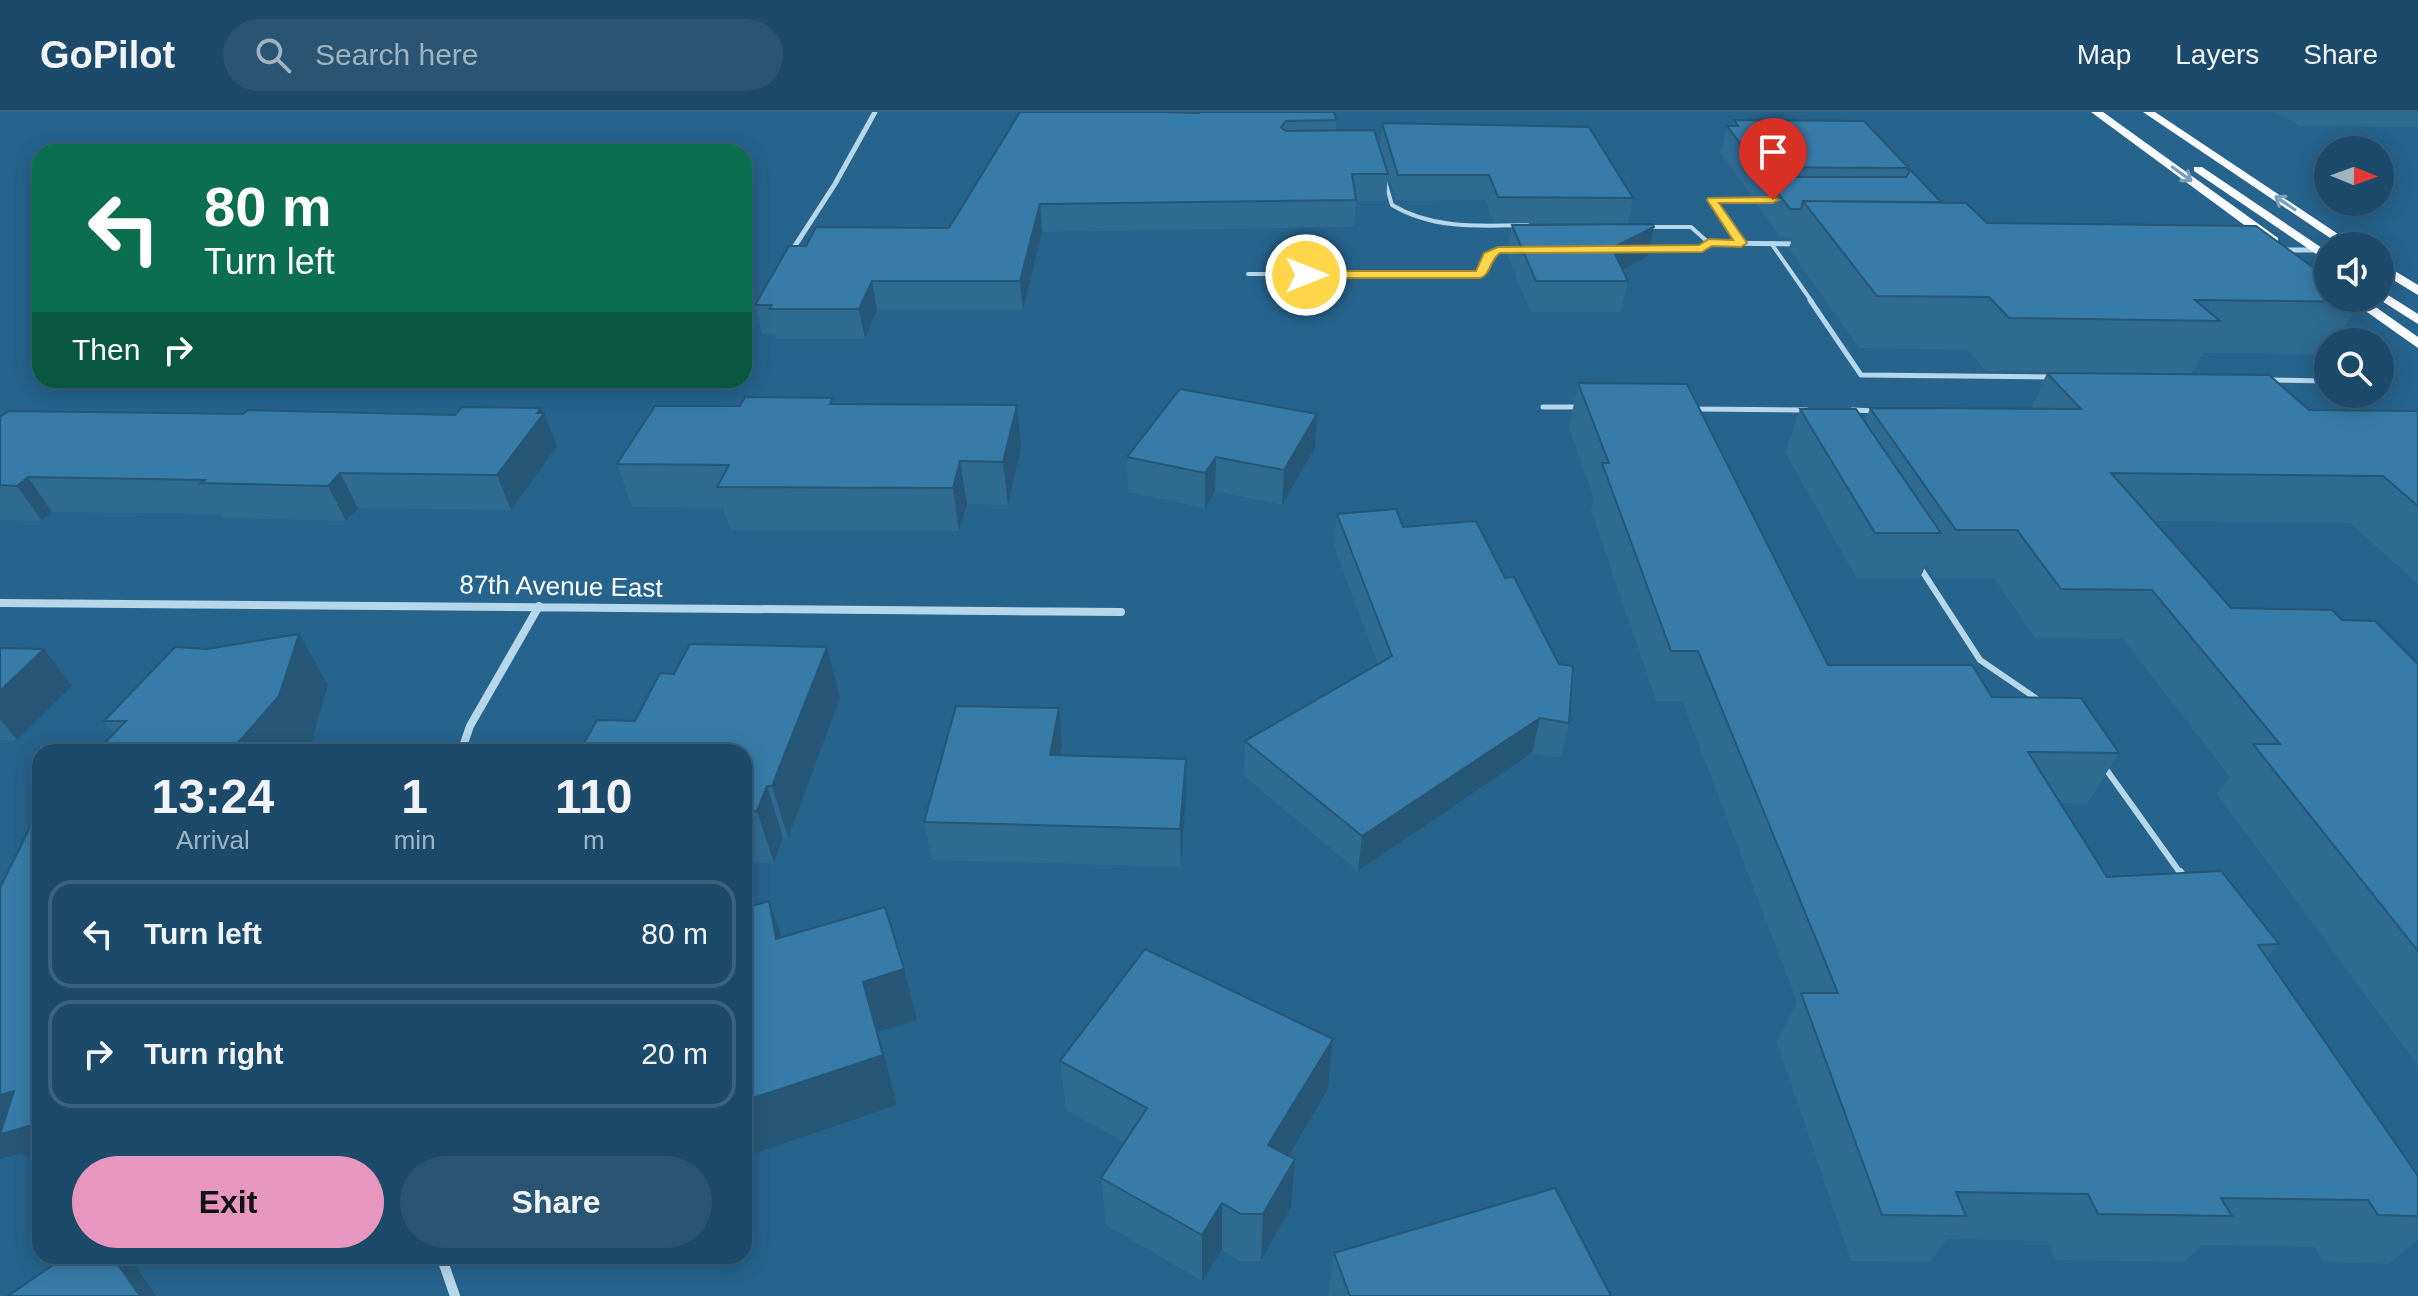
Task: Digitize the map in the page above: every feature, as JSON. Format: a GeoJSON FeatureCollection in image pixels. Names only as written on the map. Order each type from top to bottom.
{"type":"FeatureCollection","features":[{"type":"Feature","properties":{"kind":"main road"},"geometry":{"type":"LineString","coordinates":[[2096,112],[2308,265]]}},
{"type":"Feature","properties":{"kind":"main road"},"geometry":{"type":"LineString","coordinates":[[2148,112],[2329,232]]}},
{"type":"Feature","properties":{"kind":"main road"},"geometry":{"type":"LineString","coordinates":[[2127,133],[2169,149],[2314,248]]}},
{"type":"Feature","properties":{"kind":"main road"},"geometry":{"type":"LineString","coordinates":[[2394,275],[2418,291]]}},
{"type":"Feature","properties":{"kind":"main road"},"geometry":{"type":"LineString","coordinates":[[2394,304],[2418,320]]}},
{"type":"Feature","properties":{"kind":"main road"},"geometry":{"type":"LineString","coordinates":[[2373,312],[2418,344]]}},
{"type":"Feature","properties":{"kind":"street"},"geometry":{"type":"LineString","coordinates":[[787,257],[875,112]]}},
{"type":"Feature","properties":{"kind":"street"},"geometry":{"type":"LineString","coordinates":[[1709,243],[1802,244]]}},
{"type":"Feature","properties":{"kind":"street"},"geometry":{"type":"LineString","coordinates":[[2272,250],[2314,253]]}},
{"type":"Feature","properties":{"kind":"street","name":"87th Avenue East"},"geometry":{"type":"LineString","coordinates":[[0,603],[1121,612]]}},
{"type":"Feature","properties":{"kind":"street"},"geometry":{"type":"LineString","coordinates":[[464,744],[470,726],[539,606]]}},
{"type":"Feature","properties":{"kind":"street"},"geometry":{"type":"LineString","coordinates":[[444,1264],[455,1296]]}},
{"type":"Feature","properties":{"kind":"lane"},"geometry":{"type":"LineString","coordinates":[[1384,177],[1392,205],[1419,218],[1463,224],[1539,225]]}},
{"type":"Feature","properties":{"kind":"lane"},"geometry":{"type":"LineString","coordinates":[[1741,243],[1712,200],[1773,200]]}},
{"type":"Feature","properties":{"kind":"lane"},"geometry":{"type":"LineString","coordinates":[[1639,249],[1702,249],[1709,243],[1691,227],[1646,227]]}},
{"type":"Feature","properties":{"kind":"lane"},"geometry":{"type":"LineString","coordinates":[[1771,243],[1861,375],[2063,377]]}},
{"type":"Feature","properties":{"kind":"lane"},"geometry":{"type":"LineString","coordinates":[[1248,274],[1480,275],[1488,256],[1498,250],[1529,248]]}},
{"type":"Feature","properties":{"kind":"lane"},"geometry":{"type":"LineString","coordinates":[[2266,380],[2314,381]]}},
{"type":"Feature","properties":{"kind":"lane"},"geometry":{"type":"LineString","coordinates":[[1543,407],[1589,407]]}},
{"type":"Feature","properties":{"kind":"lane"},"geometry":{"type":"LineString","coordinates":[[1681,408],[1819,410]]}},
{"type":"Feature","properties":{"kind":"lane"},"geometry":{"type":"LineString","coordinates":[[1850,410],[1881,411]]}},
{"type":"Feature","properties":{"kind":"lane"},"geometry":{"type":"LineString","coordinates":[[1912,554],[1980,660],[2052,708]]}},
{"type":"Feature","properties":{"kind":"lane"},"geometry":{"type":"LineString","coordinates":[[2095,753],[2187,883]]}},
{"type":"Feature","properties":{"kind":"building"},"geometry":{"type":"Polygon","coordinates":[[[1020,112],[1334,112],[1336,120],[1286,121],[1281,127],[1286,131],[1374,130],[1388,174],[1352,174],[1356,200],[1040,204],[1020,281],[872,281],[859,309],[769,309],[772,305],[755,305],[789,246],[806,246],[816,227],[949,228],[1020,112]]]}},
{"type":"Feature","properties":{"kind":"building"},"geometry":{"type":"Polygon","coordinates":[[[1734,120],[1864,121],[1941,202],[1803,201],[1801,209],[1790,209],[1766,177],[1906,177],[1910,171],[1906,168],[1758,167],[1727,126],[1738,126],[1734,120]]]}},
{"type":"Feature","properties":{"kind":"building"},"geometry":{"type":"Polygon","coordinates":[[[1382,123],[1589,127],[1633,198],[1498,197],[1489,175],[1398,175],[1382,123]]]}},
{"type":"Feature","properties":{"kind":"building"},"geometry":{"type":"Polygon","coordinates":[[[1803,201],[1966,203],[1987,223],[2256,226],[2314,268],[2314,301],[2195,300],[2220,321],[2009,318],[1989,297],[1877,296],[1803,201]]]}},
{"type":"Feature","properties":{"kind":"building"},"geometry":{"type":"Polygon","coordinates":[[[1653,224],[1654,227],[1612,248],[1628,281],[1536,281],[1512,225],[1653,224]]]}},
{"type":"Feature","properties":{"kind":"building"},"geometry":{"type":"Polygon","coordinates":[[[2047,373],[2269,375],[2309,410],[2418,411],[2418,506],[2383,476],[2111,473],[2231,608],[2332,610],[2342,620],[2375,621],[2418,664],[2418,951],[2253,744],[2280,744],[2152,590],[2061,589],[2017,530],[1956,530],[1870,408],[2081,409],[2047,373]]]}},
{"type":"Feature","properties":{"kind":"building"},"geometry":{"type":"Polygon","coordinates":[[[1578,383],[1687,384],[1828,665],[1972,665],[1992,697],[2081,698],[2119,753],[2028,752],[2107,877],[2221,871],[2279,944],[2258,945],[2418,1176],[2418,1216],[2378,1215],[2368,1200],[2221,1198],[2232,1216],[2098,1214],[2088,1194],[1956,1192],[1966,1216],[1882,1215],[1801,993],[1838,993],[1698,651],[1671,651],[1602,463],[1609,463],[1578,383]]]}},
{"type":"Feature","properties":{"kind":"building"},"geometry":{"type":"Polygon","coordinates":[[[1180,389],[1317,414],[1284,470],[1216,457],[1205,473],[1127,457],[1180,389]]]}},
{"type":"Feature","properties":{"kind":"building"},"geometry":{"type":"Polygon","coordinates":[[[745,397],[833,398],[830,404],[1017,405],[1003,462],[960,461],[953,488],[717,487],[729,465],[617,464],[655,406],[740,406],[745,397]]]}},
{"type":"Feature","properties":{"kind":"building"},"geometry":{"type":"Polygon","coordinates":[[[462,407],[541,408],[537,413],[544,413],[497,475],[340,473],[328,486],[28,477],[17,486],[0,485],[0,417],[9,411],[243,414],[248,410],[455,415],[462,407]]]}},
{"type":"Feature","properties":{"kind":"building"},"geometry":{"type":"Polygon","coordinates":[[[1800,409],[1856,409],[1941,533],[1875,533],[1800,409]]]}},
{"type":"Feature","properties":{"kind":"building"},"geometry":{"type":"Polygon","coordinates":[[[1396,509],[1403,527],[1476,521],[1505,578],[1514,577],[1559,664],[1573,666],[1569,723],[1540,718],[1362,836],[1245,741],[1392,656],[1337,514],[1396,509]]]}},
{"type":"Feature","properties":{"kind":"building"},"geometry":{"type":"Polygon","coordinates":[[[299,634],[279,696],[237,744],[104,744],[126,721],[104,721],[175,647],[207,649],[299,634]]]}},
{"type":"Feature","properties":{"kind":"building"},"geometry":{"type":"Polygon","coordinates":[[[690,644],[827,647],[772,786],[767,786],[757,811],[752,811],[752,744],[584,744],[597,720],[635,721],[660,673],[674,674],[690,644]]]}},
{"type":"Feature","properties":{"kind":"building"},"geometry":{"type":"Polygon","coordinates":[[[0,648],[44,649],[0,691],[0,648]]]}},
{"type":"Feature","properties":{"kind":"building"},"geometry":{"type":"Polygon","coordinates":[[[956,706],[1059,708],[1050,755],[1186,759],[1180,829],[924,822],[956,706]]]}},
{"type":"Feature","properties":{"kind":"building"},"geometry":{"type":"Polygon","coordinates":[[[32,823],[32,1125],[0,1134],[14,1091],[0,1095],[0,888],[32,823]]]}},
{"type":"Feature","properties":{"kind":"building"},"geometry":{"type":"Polygon","coordinates":[[[769,901],[776,939],[885,907],[904,969],[863,982],[883,1055],[752,1098],[752,906],[769,901]]]}},
{"type":"Feature","properties":{"kind":"building"},"geometry":{"type":"Polygon","coordinates":[[[1145,949],[1333,1039],[1268,1145],[1295,1159],[1263,1214],[1241,1214],[1222,1203],[1202,1235],[1101,1178],[1147,1108],[1060,1061],[1145,949]]]}},
{"type":"Feature","properties":{"kind":"building"},"geometry":{"type":"Polygon","coordinates":[[[1555,1188],[1611,1296],[1350,1296],[1334,1253],[1555,1188]]]}},
{"type":"Feature","properties":{"kind":"building"},"geometry":{"type":"Polygon","coordinates":[[[54,1264],[118,1264],[140,1296],[8,1296],[54,1264]]]}},
{"type":"Feature","properties":{"kind":"route"},"geometry":{"type":"LineString","coordinates":[[1306,275],[1480,275],[1488,256],[1498,250],[1514,248],[1702,249],[1709,243],[1741,243],[1712,200],[1773,200]]}}]}
